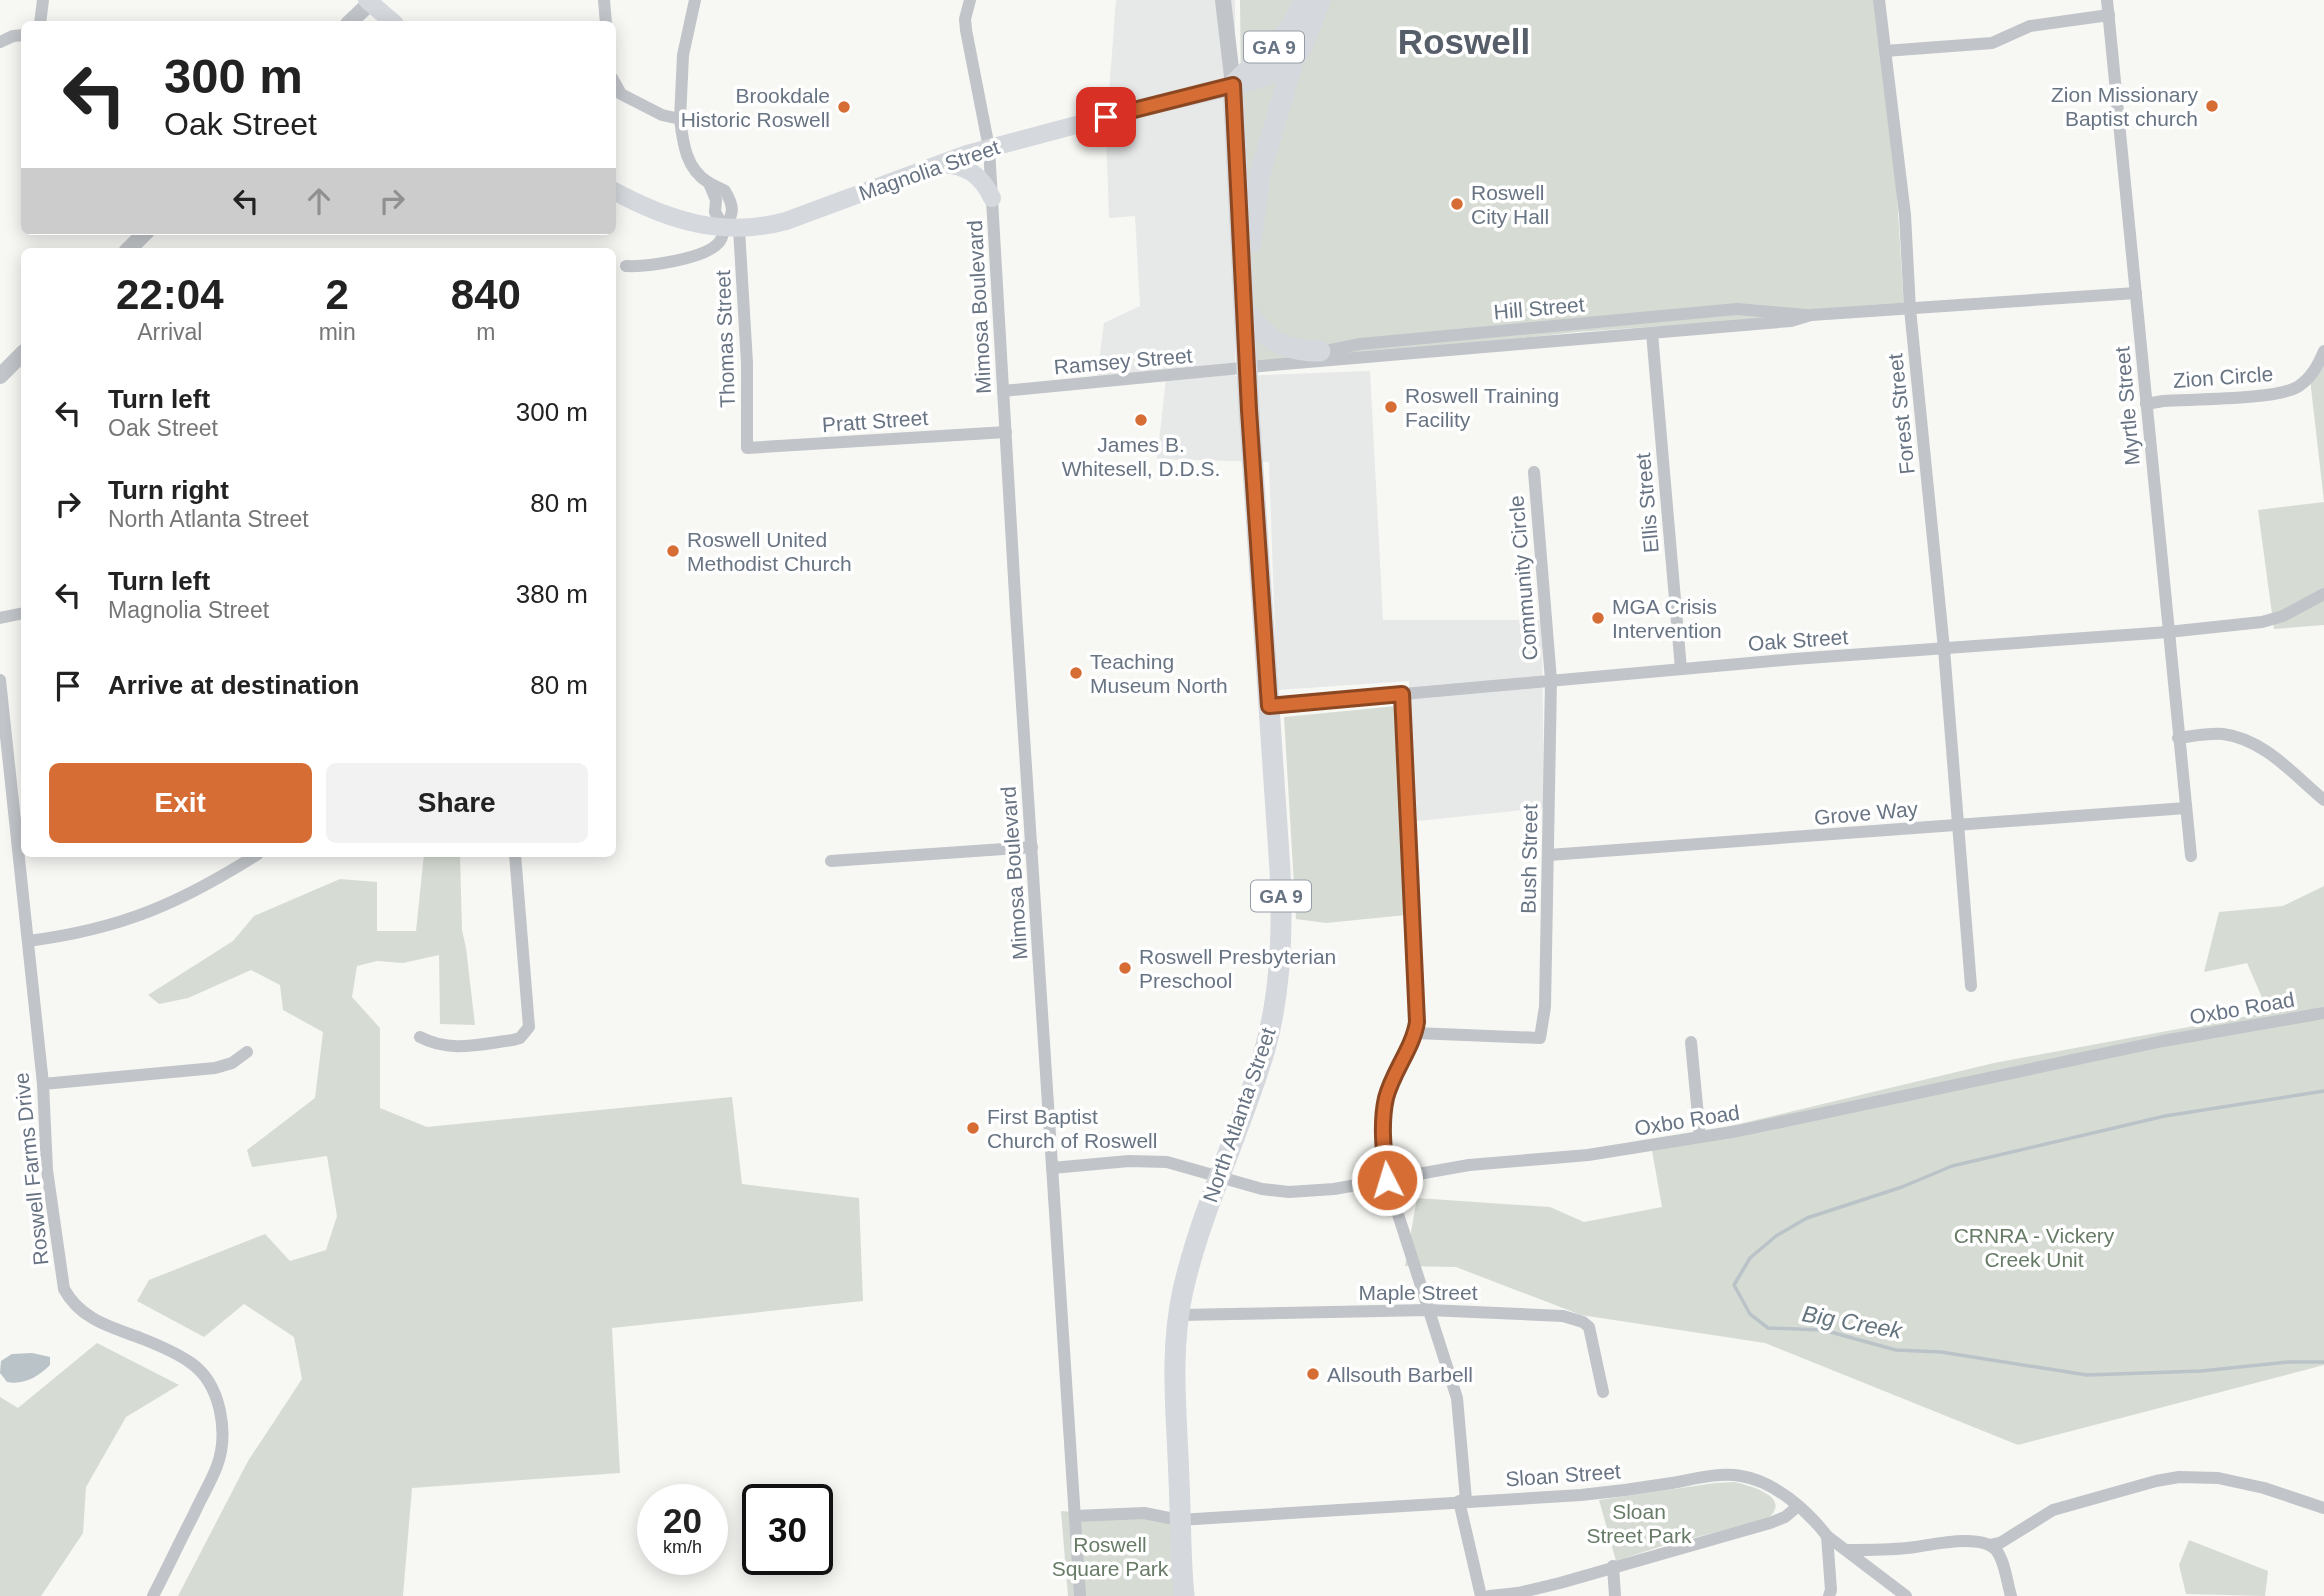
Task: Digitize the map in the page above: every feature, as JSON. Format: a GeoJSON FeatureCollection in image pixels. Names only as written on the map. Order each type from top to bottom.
{"type":"FeatureCollection","features":[{"type":"Feature","properties":{"kind":"highway","name":"GA 9"},"geometry":{"type":"LineString","coordinates":[[1233,85],[1289,31],[1304,0]]}},
{"type":"Feature","properties":{"kind":"highway","name":"GA 9"},"geometry":{"type":"LineString","coordinates":[[1244,300],[1260,174],[1294,59],[1303,46],[1320,0]]}},
{"type":"Feature","properties":{"kind":"highway","name":"North Atlanta Street"},"geometry":{"type":"LineString","coordinates":[[1184,1596],[1174,1369],[1179,1315],[1196,1241],[1265,1049],[1279,963],[1281,895],[1247,368],[1233,85]]}},
{"type":"Feature","properties":{"kind":"highway"},"geometry":{"type":"LineString","coordinates":[[1244,300],[1264,333],[1275,342],[1300,350],[1320,351]]}},
{"type":"Feature","properties":{"kind":"main road"},"geometry":{"type":"LineString","coordinates":[[368,1],[391,21]]}},
{"type":"Feature","properties":{"kind":"main road","name":"Magnolia Street"},"geometry":{"type":"LineString","coordinates":[[616,192],[682,220],[732,229],[762,227],[989,148],[1266,78],[1294,59]]}},
{"type":"Feature","properties":{"kind":"main road"},"geometry":{"type":"LineString","coordinates":[[939,164],[961,166],[974,172],[992,198]]}},
{"type":"Feature","properties":{"kind":"street"},"geometry":{"type":"LineString","coordinates":[[40,21],[43,0]]}},
{"type":"Feature","properties":{"kind":"street"},"geometry":{"type":"LineString","coordinates":[[604,0],[606,21]]}},
{"type":"Feature","properties":{"kind":"street"},"geometry":{"type":"LineString","coordinates":[[616,85],[621,94],[662,115],[680,119],[683,55],[695,0]]}},
{"type":"Feature","properties":{"kind":"street","name":"Mimosa Boulevard"},"geometry":{"type":"LineString","coordinates":[[970,0],[965,19],[966,30],[989,148],[1080,1596]]}},
{"type":"Feature","properties":{"kind":"street"},"geometry":{"type":"LineString","coordinates":[[1223,0],[1233,85]]}},
{"type":"Feature","properties":{"kind":"street","name":"Forest Street"},"geometry":{"type":"LineString","coordinates":[[1879,0],[1905,215],[1910,309],[1944,649],[1971,986]]}},
{"type":"Feature","properties":{"kind":"street","name":"Myrtle Street"},"geometry":{"type":"LineString","coordinates":[[2107,0],[2191,856]]}},
{"type":"Feature","properties":{"kind":"street"},"geometry":{"type":"LineString","coordinates":[[351,21],[368,1]]}},
{"type":"Feature","properties":{"kind":"street"},"geometry":{"type":"LineString","coordinates":[[1885,51],[1992,43],[2030,26],[2109,15]]}},
{"type":"Feature","properties":{"kind":"street"},"geometry":{"type":"LineString","coordinates":[[0,42],[21,35]]}},
{"type":"Feature","properties":{"kind":"street","name":"Thomas Street"},"geometry":{"type":"LineString","coordinates":[[680,119],[683,150],[696,170],[709,183],[716,200],[715,212],[732,229],[747,363],[747,448]]}},
{"type":"Feature","properties":{"kind":"street"},"geometry":{"type":"LineString","coordinates":[[626,265],[666,264],[713,248],[732,229]]}},
{"type":"Feature","properties":{"kind":"street"},"geometry":{"type":"LineString","coordinates":[[130,248],[143,235]]}},
{"type":"Feature","properties":{"kind":"street","name":"Hill Street"},"geometry":{"type":"LineString","coordinates":[[1272,365],[1320,351],[1360,344],[1737,309],[1811,315],[2136,293]]}},
{"type":"Feature","properties":{"kind":"street","name":"Hill Street"},"geometry":{"type":"LineString","coordinates":[[1247,368],[1791,321],[1811,315]]}},
{"type":"Feature","properties":{"kind":"street","name":"Ellis Street"},"geometry":{"type":"LineString","coordinates":[[1652,333],[1681,669]]}},
{"type":"Feature","properties":{"kind":"street","name":"Zion Circle"},"geometry":{"type":"LineString","coordinates":[[2146,404],[2280,394],[2301,385],[2315,371],[2324,351]]}},
{"type":"Feature","properties":{"kind":"street"},"geometry":{"type":"LineString","coordinates":[[0,376],[21,355]]}},
{"type":"Feature","properties":{"kind":"street","name":"Ramsey Street"},"geometry":{"type":"LineString","coordinates":[[1003,391],[1247,368]]}},
{"type":"Feature","properties":{"kind":"street","name":"Pratt Street"},"geometry":{"type":"LineString","coordinates":[[747,448],[1006,432]]}},
{"type":"Feature","properties":{"kind":"street","name":"Community Circle"},"geometry":{"type":"LineString","coordinates":[[1534,472],[1551,680]]}},
{"type":"Feature","properties":{"kind":"street","name":"Oak Street"},"geometry":{"type":"LineString","coordinates":[[1269,706],[1681,669],[2168,632],[2262,622],[2283,616],[2324,594]]}},
{"type":"Feature","properties":{"kind":"street"},"geometry":{"type":"LineString","coordinates":[[0,618],[21,614]]}},
{"type":"Feature","properties":{"kind":"street","name":"Roswell Farms Drive"},"geometry":{"type":"LineString","coordinates":[[0,680],[43,1084],[47,1170],[64,1289],[71,1302],[82,1313],[192,1363],[209,1384],[219,1406],[223,1438],[218,1465],[153,1596]]}},
{"type":"Feature","properties":{"kind":"street","name":"Bush Street"},"geometry":{"type":"LineString","coordinates":[[1415,1033],[1540,1038],[1544,1018],[1551,680]]}},
{"type":"Feature","properties":{"kind":"street"},"geometry":{"type":"LineString","coordinates":[[1402,694],[1417,1022],[1415,1033],[1386,1098],[1382,1133],[1387,1180],[1457,1398],[1462,1501],[1481,1596]]}},
{"type":"Feature","properties":{"kind":"street"},"geometry":{"type":"LineString","coordinates":[[2178,738],[2215,734],[2243,739],[2272,755],[2324,800]]}},
{"type":"Feature","properties":{"kind":"street"},"geometry":{"type":"LineString","coordinates":[[11,784],[21,782]]}},
{"type":"Feature","properties":{"kind":"street","name":"Grove Way"},"geometry":{"type":"LineString","coordinates":[[1549,855],[2186,808]]}},
{"type":"Feature","properties":{"kind":"street"},"geometry":{"type":"LineString","coordinates":[[831,861],[1031,847]]}},
{"type":"Feature","properties":{"kind":"street"},"geometry":{"type":"LineString","coordinates":[[28,941],[94,930],[155,911],[212,883],[253,857]]}},
{"type":"Feature","properties":{"kind":"street"},"geometry":{"type":"LineString","coordinates":[[420,1037],[435,1045],[451,1047],[513,1040],[525,1033],[530,1019],[515,857]]}},
{"type":"Feature","properties":{"kind":"street","name":"Oxbo Road"},"geometry":{"type":"LineString","coordinates":[[1052,1168],[1129,1161],[1167,1162],[1262,1189],[1289,1192],[1334,1189],[1469,1165],[1588,1155],[1738,1131],[2164,1041],[2324,1013]]}},
{"type":"Feature","properties":{"kind":"street"},"geometry":{"type":"LineString","coordinates":[[1692,1042],[1700,1137]]}},
{"type":"Feature","properties":{"kind":"street"},"geometry":{"type":"LineString","coordinates":[[43,1084],[215,1069],[232,1063],[247,1052]]}},
{"type":"Feature","properties":{"kind":"street","name":"Maple Street"},"geometry":{"type":"LineString","coordinates":[[1179,1315],[1428,1310],[1551,1314],[1583,1322],[1589,1327],[1602,1392]]}},
{"type":"Feature","properties":{"kind":"street","name":"Sloan Street"},"geometry":{"type":"LineString","coordinates":[[1075,1516],[1144,1513],[1180,1520],[1623,1491],[1738,1475],[1762,1482],[1797,1507],[1827,1536],[1906,1596]]}},
{"type":"Feature","properties":{"kind":"street"},"geometry":{"type":"LineString","coordinates":[[1848,1550],[1906,1549],[1955,1541],[1990,1545],[2000,1543],[2053,1510],[2179,1477],[2218,1478],[2272,1491],[2324,1508]]}},
{"type":"Feature","properties":{"kind":"street"},"geometry":{"type":"LineString","coordinates":[[1489,1596],[1518,1593],[1770,1523],[1785,1517],[1797,1507]]}},
{"type":"Feature","properties":{"kind":"street"},"geometry":{"type":"LineString","coordinates":[[1827,1536],[1829,1596]]}},
{"type":"Feature","properties":{"kind":"street"},"geometry":{"type":"LineString","coordinates":[[1990,1545],[1998,1552],[2011,1596]]}},
{"type":"Feature","properties":{"kind":"street"},"geometry":{"type":"LineString","coordinates":[[1613,1566],[1615,1596]]}},
{"type":"Feature","properties":{"kind":"shaded area"},"geometry":{"type":"Polygon","coordinates":[[[1116,0],[1235,0],[1235,376],[1370,371],[1383,620],[1542,620],[1544,808],[1417,821],[1409,681],[1277,690],[1269,462],[1157,459],[1167,370],[1097,376],[1104,323],[1140,306],[1135,216],[1109,218],[1106,132],[1116,0]]]}},
{"type":"Feature","properties":{"kind":"shaded area"},"geometry":{"type":"Polygon","coordinates":[[[32,1353],[50,1357],[50,1365],[30,1379],[7,1382],[0,1373],[1,1361],[12,1354],[32,1353]]]}},
{"type":"Feature","properties":{"kind":"green space"},"geometry":{"type":"Polygon","coordinates":[[[1240,0],[1885,0],[1904,309],[1577,332],[1257,366],[1241,89],[1240,0]]]}},
{"type":"Feature","properties":{"kind":"green space"},"geometry":{"type":"Polygon","coordinates":[[[2324,355],[2324,502],[2310,379],[2324,355]]]}},
{"type":"Feature","properties":{"kind":"green space"},"geometry":{"type":"Polygon","coordinates":[[[2324,502],[2324,625],[2274,629],[2258,510],[2324,502]]]}},
{"type":"Feature","properties":{"kind":"green space"},"geometry":{"type":"Polygon","coordinates":[[[1397,706],[1406,915],[1326,923],[1296,919],[1284,717],[1397,706]]]}},
{"type":"Feature","properties":{"kind":"green space"},"geometry":{"type":"Polygon","coordinates":[[[424,857],[460,857],[462,930],[475,1025],[440,1024],[439,955],[403,963],[377,961],[357,966],[352,997],[380,1028],[380,1108],[427,1127],[732,1097],[742,1184],[859,1198],[863,1301],[612,1328],[620,1473],[412,1488],[403,1596],[178,1596],[248,1461],[302,1379],[294,1337],[244,1304],[204,1337],[137,1301],[149,1280],[265,1234],[290,1261],[326,1250],[337,1216],[327,1156],[252,1167],[247,1150],[315,1098],[323,1032],[283,1010],[280,985],[251,970],[188,998],[159,1004],[148,995],[233,941],[254,916],[340,879],[377,882],[377,931],[416,931],[424,857]]]}},
{"type":"Feature","properties":{"kind":"green space","name":"CRNRA - Vickery Creek Unit"},"geometry":{"type":"Polygon","coordinates":[[[2324,886],[2324,1365],[2018,1445],[1765,1343],[1581,1315],[1456,1267],[1405,1266],[1417,1198],[1550,1207],[1584,1222],[1662,1207],[1651,1145],[1994,1063],[2259,1014],[2267,1009],[2247,963],[2204,972],[2219,912],[2283,906],[2324,886]]]}},
{"type":"Feature","properties":{"kind":"green space"},"geometry":{"type":"Polygon","coordinates":[[[97,1343],[179,1385],[126,1417],[86,1487],[83,1533],[41,1596],[0,1596],[0,1397],[18,1408],[97,1343]]]}},
{"type":"Feature","properties":{"kind":"green space","name":"Sloan Street Park"},"geometry":{"type":"Polygon","coordinates":[[[1735,1482],[1759,1490],[1773,1499],[1774,1511],[1767,1519],[1662,1546],[1616,1561],[1599,1500],[1735,1482]]]}},
{"type":"Feature","properties":{"kind":"green space","name":"Roswell Square Park"},"geometry":{"type":"Polygon","coordinates":[[[1061,1511],[1179,1520],[1187,1596],[1068,1596],[1061,1511]]]}},
{"type":"Feature","properties":{"kind":"green space"},"geometry":{"type":"Polygon","coordinates":[[[2189,1540],[2268,1571],[2265,1596],[2186,1594],[2179,1565],[2189,1540]]]}},
{"type":"Feature","properties":{"kind":"waterway","name":"Big Creek"},"geometry":{"type":"LineString","coordinates":[[2324,1091],[2165,1116],[1952,1166],[1902,1187],[1807,1218],[1776,1236],[1750,1258],[1734,1285],[1750,1314],[1768,1328],[1823,1330],[1896,1350],[1941,1352],[2087,1375],[2201,1371],[2289,1362],[2324,1362]]}},
{"type":"Feature","properties":{"kind":"place","name":"Zion Missionary Baptist church"},"geometry":{"type":"Point","coordinates":[2212,106]}},
{"type":"Feature","properties":{"kind":"place","name":"Brookdale Historic Roswell"},"geometry":{"type":"Point","coordinates":[844,107]}},
{"type":"Feature","properties":{"kind":"place","name":"Roswell City Hall"},"geometry":{"type":"Point","coordinates":[1457,204]}},
{"type":"Feature","properties":{"kind":"place","name":"Roswell Training Facility"},"geometry":{"type":"Point","coordinates":[1391,407]}},
{"type":"Feature","properties":{"kind":"place","name":"James B. Whitesell, D.D.S."},"geometry":{"type":"Point","coordinates":[1141,420]}},
{"type":"Feature","properties":{"kind":"place","name":"Roswell United Methodist Church"},"geometry":{"type":"Point","coordinates":[673,551]}},
{"type":"Feature","properties":{"kind":"place","name":"MGA Crisis Intervention"},"geometry":{"type":"Point","coordinates":[1598,618]}},
{"type":"Feature","properties":{"kind":"place","name":"Teaching Museum North"},"geometry":{"type":"Point","coordinates":[1076,673]}},
{"type":"Feature","properties":{"kind":"place","name":"Roswell Presbyterian Preschool"},"geometry":{"type":"Point","coordinates":[1125,968]}},
{"type":"Feature","properties":{"kind":"place","name":"First Baptist Church of Roswell"},"geometry":{"type":"Point","coordinates":[973,1128]}},
{"type":"Feature","properties":{"kind":"place","name":"Allsouth Barbell"},"geometry":{"type":"Point","coordinates":[1313,1374]}},
{"type":"Feature","properties":{"kind":"district","name":"Roswell"},"geometry":{"type":"Point","coordinates":[1464,41]}},
{"type":"Feature","properties":{"kind":"route"},"geometry":{"type":"LineString","coordinates":[[1106,117],[1233,85],[1249,410],[1269,706],[1402,694],[1417,1022],[1415,1033],[1386,1098],[1382,1133],[1387,1180]]}}]}
